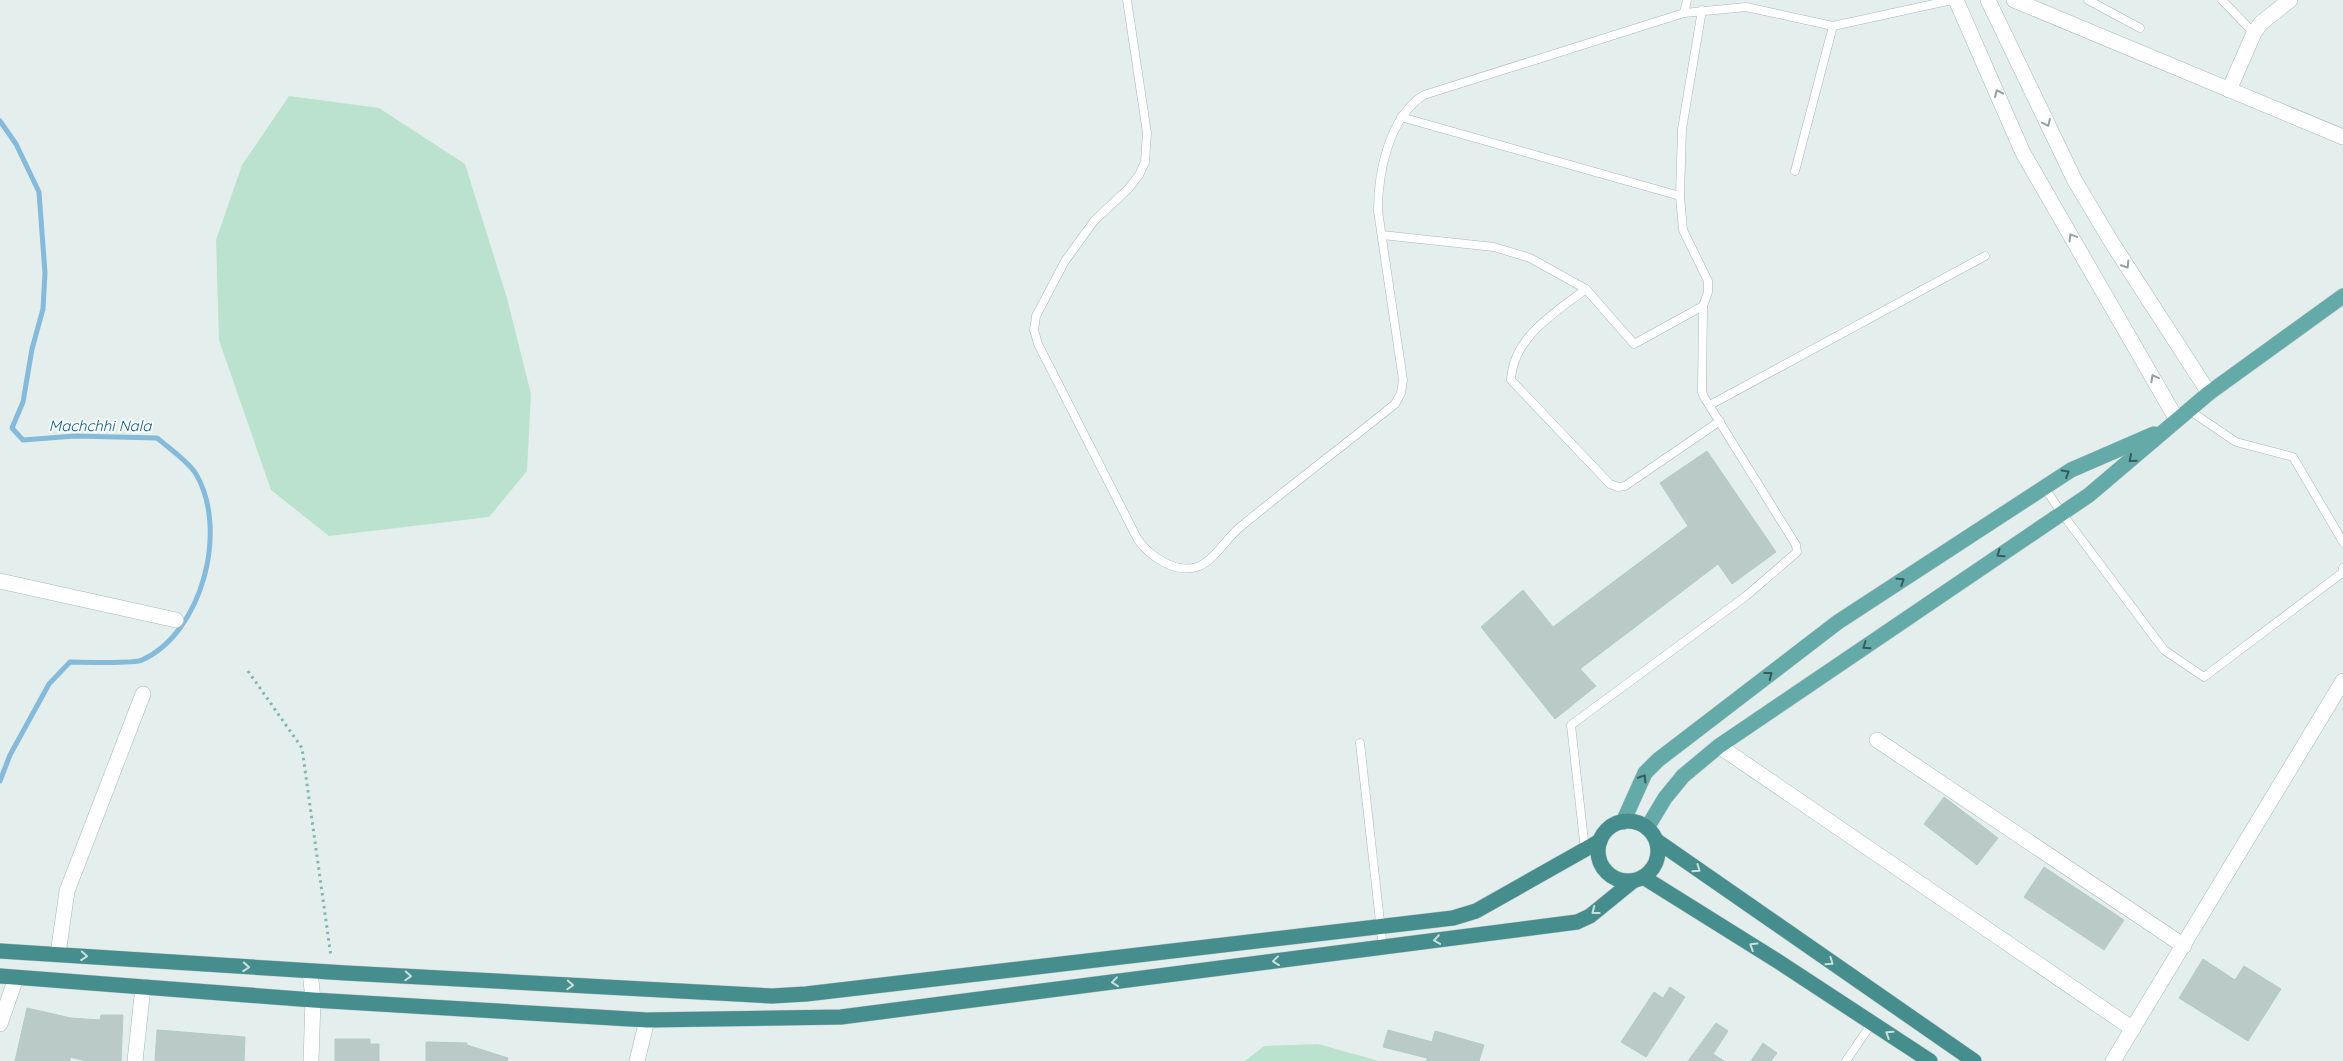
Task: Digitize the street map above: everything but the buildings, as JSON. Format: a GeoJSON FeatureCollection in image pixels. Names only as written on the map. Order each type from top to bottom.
{"type":"FeatureCollection","features":[{"type":"Feature","properties":{"kind":"highway"},"geometry":{"type":"LineString","coordinates":[[1930,1061],[1779,962],[1638,879],[1616,879],[1608,874],[1598,856],[1600,842],[1608,829],[1623,822],[1636,822],[1646,828],[1657,841],[1974,1061]]}},
{"type":"Feature","properties":{"kind":"highway"},"geometry":{"type":"LineString","coordinates":[[0,976],[313,1000],[647,1020],[841,1017],[1577,922],[1590,916],[1652,869],[1657,861],[1657,841]]}},
{"type":"Feature","properties":{"kind":"highway"},"geometry":{"type":"LineString","coordinates":[[0,951],[310,971],[789,995],[1464,916],[1600,842]]}},
{"type":"Feature","properties":{"kind":"main road"},"geometry":{"type":"LineString","coordinates":[[1646,828],[1665,798],[1683,776],[1719,746],[2061,512],[2089,495],[2209,393],[2343,296]]}},
{"type":"Feature","properties":{"kind":"main road"},"geometry":{"type":"LineString","coordinates":[[1623,822],[1645,773],[1658,760],[1838,622],[2071,470],[2173,424]]}},
{"type":"Feature","properties":{"kind":"street"},"geometry":{"type":"LineString","coordinates":[[1956,0],[2024,153],[2173,424]]}},
{"type":"Feature","properties":{"kind":"street"},"geometry":{"type":"LineString","coordinates":[[1988,0],[2075,181],[2112,244],[2209,393]]}},
{"type":"Feature","properties":{"kind":"street"},"geometry":{"type":"LineString","coordinates":[[2014,0],[2343,137]]}},
{"type":"Feature","properties":{"kind":"street"},"geometry":{"type":"LineString","coordinates":[[2229,90],[2254,33],[2261,23],[2290,0]]}},
{"type":"Feature","properties":{"kind":"street"},"geometry":{"type":"LineString","coordinates":[[0,581],[176,620]]}},
{"type":"Feature","properties":{"kind":"street"},"geometry":{"type":"LineString","coordinates":[[2113,1061],[2343,681]]}},
{"type":"Feature","properties":{"kind":"street"},"geometry":{"type":"LineString","coordinates":[[58,954],[67,891],[143,694]]}},
{"type":"Feature","properties":{"kind":"street"},"geometry":{"type":"LineString","coordinates":[[1877,740],[2184,946]]}},
{"type":"Feature","properties":{"kind":"street"},"geometry":{"type":"LineString","coordinates":[[1719,746],[2133,1029]]}},
{"type":"Feature","properties":{"kind":"street"},"geometry":{"type":"LineString","coordinates":[[310,971],[313,1000],[311,1061]]}},
{"type":"Feature","properties":{"kind":"street"},"geometry":{"type":"LineString","coordinates":[[0,1024],[16,978]]}},
{"type":"Feature","properties":{"kind":"street"},"geometry":{"type":"LineString","coordinates":[[134,1061],[143,987]]}},
{"type":"Feature","properties":{"kind":"street"},"geometry":{"type":"LineString","coordinates":[[637,1061],[647,1020]]}},
{"type":"Feature","properties":{"kind":"lane"},"geometry":{"type":"LineString","coordinates":[[1127,0],[1147,133],[1147,151],[1144,162],[1139,175],[1129,188],[1094,221],[1075,246],[1036,316],[1034,330],[1038,344],[1138,540],[1151,555],[1161,561],[1195,568],[1204,564],[1237,530],[1394,404],[1401,393],[1403,380],[1378,201],[1381,169],[1401,117],[1411,103],[1424,95],[1684,12],[1746,7],[1833,26],[1952,0]]}},
{"type":"Feature","properties":{"kind":"lane"},"geometry":{"type":"LineString","coordinates":[[1684,12],[1687,0]]}},
{"type":"Feature","properties":{"kind":"lane"},"geometry":{"type":"LineString","coordinates":[[2088,0],[2140,28]]}},
{"type":"Feature","properties":{"kind":"lane"},"geometry":{"type":"LineString","coordinates":[[2222,0],[2254,33]]}},
{"type":"Feature","properties":{"kind":"lane"},"geometry":{"type":"LineString","coordinates":[[1585,850],[1571,725],[1746,596],[1797,552],[1796,546],[1702,392],[1703,306],[1708,292],[1708,281],[1684,230],[1680,196],[1682,129],[1702,10]]}},
{"type":"Feature","properties":{"kind":"lane"},"geometry":{"type":"LineString","coordinates":[[1795,171],[1833,26]]}},
{"type":"Feature","properties":{"kind":"lane"},"geometry":{"type":"LineString","coordinates":[[1401,117],[1680,196]]}},
{"type":"Feature","properties":{"kind":"lane"},"geometry":{"type":"LineString","coordinates":[[1382,235],[1494,247],[1530,258],[1586,289],[1634,344],[1703,306]]}},
{"type":"Feature","properties":{"kind":"lane"},"geometry":{"type":"LineString","coordinates":[[1710,405],[1985,256]]}},
{"type":"Feature","properties":{"kind":"lane"},"geometry":{"type":"LineString","coordinates":[[1586,289],[1535,329],[1518,354],[1511,380],[1610,484],[1618,487],[1625,486],[1720,422]]}},
{"type":"Feature","properties":{"kind":"lane"},"geometry":{"type":"LineString","coordinates":[[2189,410],[2236,442],[2293,457],[2343,542]]}},
{"type":"Feature","properties":{"kind":"lane"},"geometry":{"type":"LineString","coordinates":[[2044,487],[2164,650],[2204,677],[2342,573],[2343,568]]}},
{"type":"Feature","properties":{"kind":"lane"},"geometry":{"type":"LineString","coordinates":[[1360,742],[1383,948]]}},
{"type":"Feature","properties":{"kind":"lane"},"geometry":{"type":"LineString","coordinates":[[1846,1061],[1872,1023]]}},
{"type":"Feature","properties":{"kind":"path"},"geometry":{"type":"LineString","coordinates":[[248,672],[302,748],[333,972]]}},
{"type":"Feature","properties":{"kind":"green space"},"geometry":{"type":"Polygon","coordinates":[[[289,96],[379,108],[465,164],[507,298],[531,394],[527,471],[489,517],[329,536],[271,490],[219,340],[216,240],[242,165],[289,96]]]}},
{"type":"Feature","properties":{"kind":"green space"},"geometry":{"type":"Polygon","coordinates":[[[1318,1044],[1379,1061],[1245,1061],[1264,1046],[1318,1044]]]}},
{"type":"Feature","properties":{"kind":"waterway","name":"Machchhi Nala"},"geometry":{"type":"LineString","coordinates":[[0,121],[16,144],[39,192],[45,273],[43,309],[32,349],[23,402],[12,428],[23,440],[75,436],[157,438],[193,469],[206,497],[210,523],[209,550],[204,578],[194,604],[180,627],[163,647],[142,660],[70,662],[49,684],[10,755],[0,781]]}}]}
